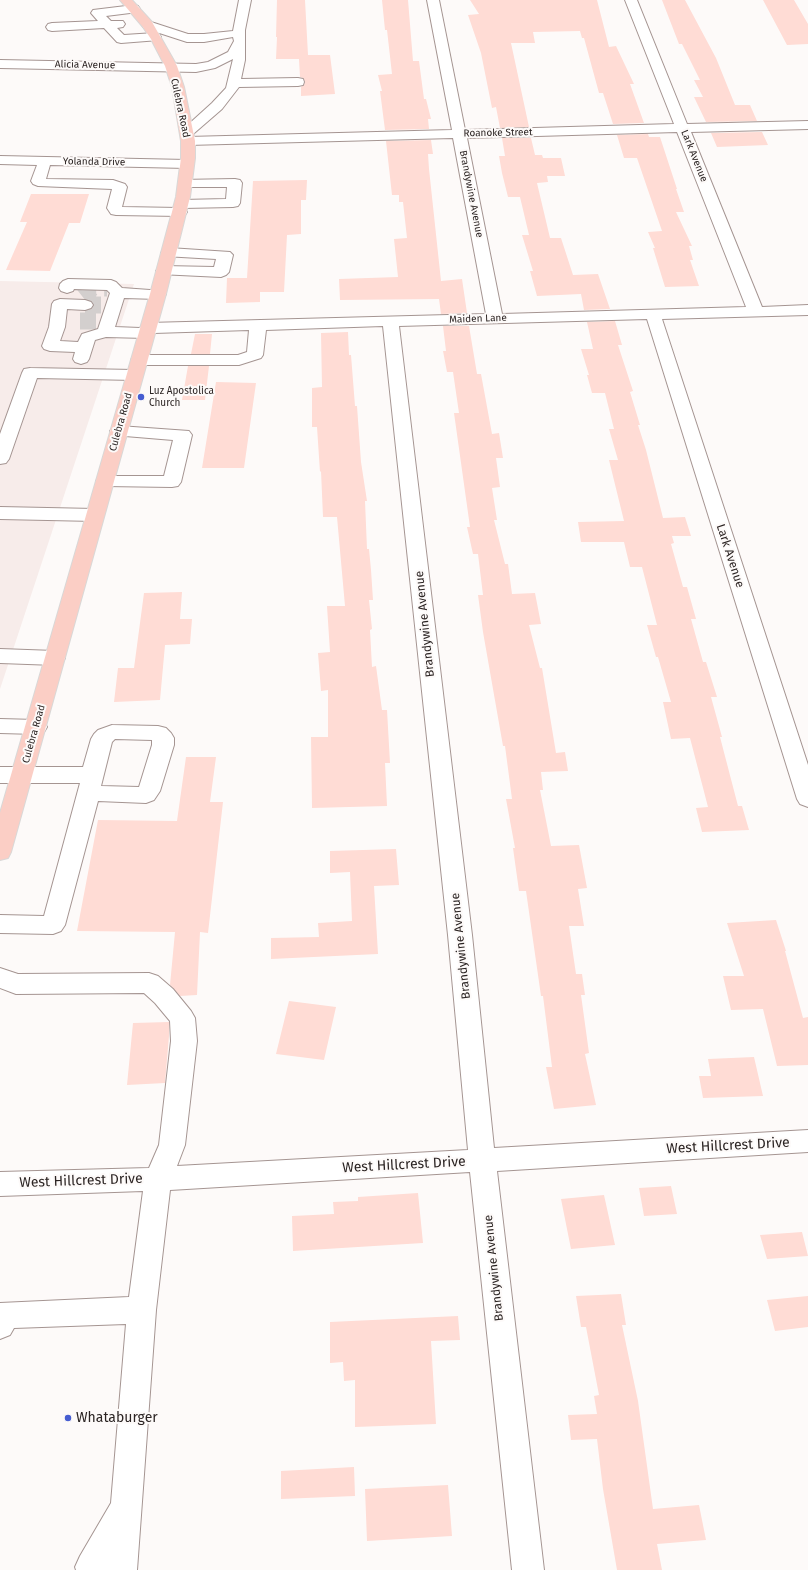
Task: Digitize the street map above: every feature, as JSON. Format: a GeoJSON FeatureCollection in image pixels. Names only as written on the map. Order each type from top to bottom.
{"type":"FeatureCollection","features":[{"type":"Feature","properties":{"kind":"main road","name":"Culebra Road"},"geometry":{"type":"LineString","coordinates":[[1,842],[36,727],[158,294],[181,208],[185,183],[187,136],[178,87],[171,66],[155,37],[146,23],[130,4]]}},
{"type":"Feature","properties":{"kind":"street"},"geometry":{"type":"LineString","coordinates":[[187,136],[232,89],[239,60],[237,35],[245,0]]}},
{"type":"Feature","properties":{"kind":"street","name":"Brandywine Avenue"},"geometry":{"type":"LineString","coordinates":[[433,0],[495,318]]}},
{"type":"Feature","properties":{"kind":"street","name":"Lark Avenue"},"geometry":{"type":"LineString","coordinates":[[631,0],[756,312]]}},
{"type":"Feature","properties":{"kind":"street"},"geometry":{"type":"LineString","coordinates":[[130,4],[98,13],[121,39],[155,37]]}},
{"type":"Feature","properties":{"kind":"street"},"geometry":{"type":"LineString","coordinates":[[52,27],[109,26],[146,23],[187,38],[237,35]]}},
{"type":"Feature","properties":{"kind":"street","name":"Alicia Avenue"},"geometry":{"type":"LineString","coordinates":[[0,64],[171,66],[196,68],[223,60],[233,54],[237,35]]}},
{"type":"Feature","properties":{"kind":"street"},"geometry":{"type":"LineString","coordinates":[[234,83],[280,76],[298,82]]}},
{"type":"Feature","properties":{"kind":"street","name":"Roanoke Street"},"geometry":{"type":"LineString","coordinates":[[187,136],[459,134],[808,125]]}},
{"type":"Feature","properties":{"kind":"street","name":"Yolanda Drive"},"geometry":{"type":"LineString","coordinates":[[0,160],[187,164]]}},
{"type":"Feature","properties":{"kind":"street"},"geometry":{"type":"LineString","coordinates":[[45,161],[38,181],[43,183],[113,184],[120,187],[114,208],[116,211],[181,208],[233,203],[235,183],[185,183]]}},
{"type":"Feature","properties":{"kind":"street"},"geometry":{"type":"LineString","coordinates":[[164,270],[221,272],[225,255],[169,253]]}},
{"type":"Feature","properties":{"kind":"street"},"geometry":{"type":"LineString","coordinates":[[85,347],[50,346],[57,327],[91,305],[158,294]]}},
{"type":"Feature","properties":{"kind":"street"},"geometry":{"type":"LineString","coordinates":[[76,374],[88,337],[91,305]]}},
{"type":"Feature","properties":{"kind":"street","name":"Maiden Lane"},"geometry":{"type":"LineString","coordinates":[[91,305],[147,330],[258,325],[808,310]]}},
{"type":"Feature","properties":{"kind":"street","name":"Lark Avenue"},"geometry":{"type":"LineString","coordinates":[[653,314],[808,798]]}},
{"type":"Feature","properties":{"kind":"street","name":"Brandywine Avenue"},"geometry":{"type":"LineString","coordinates":[[391,322],[460,935],[482,1160],[528,1570]]}},
{"type":"Feature","properties":{"kind":"street"},"geometry":{"type":"LineString","coordinates":[[0,459],[30,373],[76,374],[137,367],[239,360],[254,354],[258,325]]}},
{"type":"Feature","properties":{"kind":"street"},"geometry":{"type":"LineString","coordinates":[[105,481],[172,482],[183,434],[119,431]]}},
{"type":"Feature","properties":{"kind":"street"},"geometry":{"type":"LineString","coordinates":[[0,513],[95,515]]}},
{"type":"Feature","properties":{"kind":"street"},"geometry":{"type":"LineString","coordinates":[[0,656],[55,658]]}},
{"type":"Feature","properties":{"kind":"street"},"geometry":{"type":"LineString","coordinates":[[0,726],[36,727]]}},
{"type":"Feature","properties":{"kind":"street"},"geometry":{"type":"LineString","coordinates":[[0,775],[22,775],[90,784],[54,925],[0,924]]}},
{"type":"Feature","properties":{"kind":"street"},"geometry":{"type":"LineString","coordinates":[[0,977],[16,984],[149,983],[164,996],[182,1018],[184,1041],[172,1145],[158,1179],[142,1310],[122,1570]]}},
{"type":"Feature","properties":{"kind":"street","name":"West Hillcrest Drive"},"geometry":{"type":"LineString","coordinates":[[0,1184],[158,1179],[808,1141]]}},
{"type":"Feature","properties":{"kind":"street"},"geometry":{"type":"LineString","coordinates":[[0,1326],[2,1315],[142,1310]]}},
{"type":"Feature","properties":{"kind":"street"},"geometry":{"type":"LineString","coordinates":[[91,1567],[128,1504]]}},
{"type":"Feature","properties":{"kind":"shaded area"},"geometry":{"type":"Polygon","coordinates":[[[0,281],[134,284],[0,689],[0,281]]]}},
{"type":"Feature","properties":{"kind":"building"},"geometry":{"type":"Polygon","coordinates":[[[277,0],[305,0],[308,55],[330,55],[335,94],[301,96],[301,87],[305,82],[303,78],[300,77],[299,59],[276,59],[277,0]]]}},
{"type":"Feature","properties":{"kind":"building"},"geometry":{"type":"Polygon","coordinates":[[[382,0],[408,0],[413,61],[419,61],[424,99],[426,99],[431,119],[428,119],[429,129],[385,130],[380,91],[382,91],[378,75],[392,74],[382,0]]]}},
{"type":"Feature","properties":{"kind":"building"},"geometry":{"type":"Polygon","coordinates":[[[470,0],[597,0],[609,47],[616,46],[634,84],[630,84],[644,123],[613,124],[603,93],[599,93],[584,38],[582,38],[580,31],[533,32],[535,43],[511,43],[529,127],[500,128],[496,107],[492,108],[481,53],[468,15],[479,14],[470,0]]]}},
{"type":"Feature","properties":{"kind":"building"},"geometry":{"type":"Polygon","coordinates":[[[662,0],[685,0],[716,58],[735,105],[750,105],[757,121],[706,122],[694,97],[703,97],[694,80],[700,80],[682,44],[679,44],[662,0]]]}},
{"type":"Feature","properties":{"kind":"building"},"geometry":{"type":"Polygon","coordinates":[[[763,0],[794,0],[808,24],[808,44],[787,45],[763,0]]]}},
{"type":"Feature","properties":{"kind":"building"},"geometry":{"type":"Polygon","coordinates":[[[762,132],[768,145],[717,147],[711,133],[762,132]]]}},
{"type":"Feature","properties":{"kind":"building"},"geometry":{"type":"Polygon","coordinates":[[[648,134],[649,137],[660,137],[684,212],[676,212],[692,246],[689,246],[693,260],[690,260],[699,286],[665,287],[653,248],[655,248],[648,232],[662,231],[637,158],[624,158],[617,135],[648,134]]]}},
{"type":"Feature","properties":{"kind":"building"},"geometry":{"type":"Polygon","coordinates":[[[502,138],[531,138],[535,155],[542,155],[543,158],[561,158],[565,176],[547,176],[548,182],[537,183],[550,238],[561,238],[573,275],[598,274],[610,309],[584,310],[581,294],[537,296],[530,271],[533,271],[522,235],[529,235],[520,197],[508,197],[502,173],[499,156],[505,156],[502,138]]]}},
{"type":"Feature","properties":{"kind":"building"},"geometry":{"type":"Polygon","coordinates":[[[431,140],[433,154],[428,154],[429,169],[441,281],[462,279],[467,313],[441,314],[439,299],[340,300],[339,279],[398,277],[394,239],[407,238],[403,202],[399,202],[399,195],[392,195],[386,141],[431,140]]]}},
{"type":"Feature","properties":{"kind":"building"},"geometry":{"type":"Polygon","coordinates":[[[307,180],[306,200],[301,200],[301,234],[287,235],[284,292],[260,292],[260,302],[226,303],[227,278],[247,278],[253,181],[307,180]]]}},
{"type":"Feature","properties":{"kind":"building"},"geometry":{"type":"Polygon","coordinates":[[[31,194],[89,194],[80,223],[69,223],[50,271],[6,270],[27,222],[20,222],[31,194]]]}},
{"type":"Feature","properties":{"kind":"building"},"geometry":{"type":"Polygon","coordinates":[[[615,321],[622,345],[618,345],[633,391],[630,392],[640,425],[638,425],[646,450],[663,518],[685,517],[691,536],[672,536],[674,543],[671,544],[683,587],[687,587],[696,619],[691,619],[703,662],[706,662],[717,697],[711,697],[722,737],[720,737],[738,806],[742,806],[749,830],[702,832],[696,808],[708,807],[690,738],[671,739],[663,702],[671,702],[647,625],[657,625],[642,567],[630,567],[624,542],[581,542],[578,522],[624,521],[609,460],[618,460],[609,429],[614,429],[605,393],[592,393],[587,375],[589,375],[581,349],[593,349],[587,322],[615,321]]]}},
{"type":"Feature","properties":{"kind":"building"},"geometry":{"type":"Polygon","coordinates":[[[443,326],[469,326],[477,374],[481,374],[492,434],[499,433],[503,458],[496,458],[500,487],[492,488],[497,520],[494,520],[505,564],[508,564],[512,594],[535,593],[541,624],[529,625],[540,668],[542,668],[556,753],[565,752],[568,771],[541,772],[543,790],[540,790],[551,846],[579,845],[587,888],[578,889],[584,926],[569,926],[576,974],[582,974],[585,995],[581,995],[589,1053],[585,1054],[596,1105],[554,1109],[546,1067],[552,1067],[543,996],[541,996],[526,891],[519,891],[513,848],[515,848],[506,799],[512,799],[505,746],[503,746],[483,632],[478,595],[483,595],[478,554],[473,554],[467,527],[470,527],[454,413],[459,413],[453,372],[447,372],[443,351],[446,351],[443,326]]]}},
{"type":"Feature","properties":{"kind":"building"},"geometry":{"type":"Polygon","coordinates":[[[348,332],[355,406],[357,406],[361,462],[367,501],[365,501],[367,549],[369,549],[373,600],[369,600],[372,629],[370,630],[372,667],[376,666],[382,710],[387,710],[390,763],[385,763],[387,806],[312,808],[311,737],[328,737],[328,690],[321,691],[318,653],[330,652],[327,606],[345,606],[337,517],[323,517],[317,427],[312,427],[312,388],[322,387],[321,333],[348,332]]]}},
{"type":"Feature","properties":{"kind":"building"},"geometry":{"type":"Polygon","coordinates":[[[195,334],[212,334],[210,354],[191,354],[195,334]]]}},
{"type":"Feature","properties":{"kind":"building"},"geometry":{"type":"Polygon","coordinates":[[[188,366],[209,366],[205,400],[182,400],[188,366]]]}},
{"type":"Feature","properties":{"kind":"building"},"geometry":{"type":"Polygon","coordinates":[[[216,382],[256,383],[244,468],[202,468],[216,382]]]}},
{"type":"Feature","properties":{"kind":"building"},"geometry":{"type":"Polygon","coordinates":[[[182,592],[180,619],[192,619],[190,644],[165,645],[160,700],[114,702],[118,668],[134,668],[144,593],[182,592]]]}},
{"type":"Feature","properties":{"kind":"building"},"geometry":{"type":"Polygon","coordinates":[[[186,757],[216,757],[210,802],[223,802],[208,933],[200,932],[197,995],[180,996],[170,985],[175,932],[77,931],[98,820],[177,821],[186,757]]]}},
{"type":"Feature","properties":{"kind":"building"},"geometry":{"type":"Polygon","coordinates":[[[396,849],[399,885],[374,886],[378,954],[271,959],[271,938],[319,937],[318,923],[352,921],[350,872],[330,873],[330,851],[396,849]]]}},
{"type":"Feature","properties":{"kind":"building"},"geometry":{"type":"Polygon","coordinates":[[[776,920],[786,951],[803,1018],[808,1017],[808,1065],[777,1066],[763,1009],[731,1010],[723,976],[744,976],[727,923],[776,920]]]}},
{"type":"Feature","properties":{"kind":"building"},"geometry":{"type":"Polygon","coordinates":[[[289,1001],[336,1007],[324,1060],[276,1054],[289,1001]]]}},
{"type":"Feature","properties":{"kind":"building"},"geometry":{"type":"Polygon","coordinates":[[[169,1022],[165,1083],[127,1085],[133,1023],[169,1022]]]}},
{"type":"Feature","properties":{"kind":"building"},"geometry":{"type":"Polygon","coordinates":[[[754,1057],[763,1096],[703,1098],[699,1076],[711,1076],[708,1059],[754,1057]]]}},
{"type":"Feature","properties":{"kind":"building"},"geometry":{"type":"Polygon","coordinates":[[[671,1186],[677,1214],[644,1216],[639,1188],[671,1186]]]}},
{"type":"Feature","properties":{"kind":"building"},"geometry":{"type":"Polygon","coordinates":[[[418,1193],[423,1243],[293,1251],[292,1216],[334,1214],[333,1202],[358,1201],[358,1197],[418,1193]]]}},
{"type":"Feature","properties":{"kind":"building"},"geometry":{"type":"Polygon","coordinates":[[[604,1195],[615,1245],[571,1249],[561,1199],[604,1195]]]}},
{"type":"Feature","properties":{"kind":"building"},"geometry":{"type":"Polygon","coordinates":[[[802,1232],[808,1256],[767,1259],[760,1235],[802,1232]]]}},
{"type":"Feature","properties":{"kind":"building"},"geometry":{"type":"Polygon","coordinates":[[[621,1294],[626,1325],[622,1325],[638,1401],[653,1509],[699,1505],[706,1540],[657,1544],[662,1570],[617,1570],[603,1489],[597,1439],[571,1440],[568,1415],[597,1414],[594,1396],[599,1395],[586,1327],[581,1327],[576,1296],[621,1294]]]}},
{"type":"Feature","properties":{"kind":"building"},"geometry":{"type":"Polygon","coordinates":[[[808,1296],[808,1327],[775,1331],[767,1300],[808,1296]]]}},
{"type":"Feature","properties":{"kind":"building"},"geometry":{"type":"Polygon","coordinates":[[[458,1316],[460,1340],[431,1341],[436,1424],[355,1427],[355,1380],[344,1381],[343,1362],[330,1363],[330,1322],[458,1316]]]}},
{"type":"Feature","properties":{"kind":"building"},"geometry":{"type":"Polygon","coordinates":[[[354,1467],[355,1496],[281,1499],[281,1471],[354,1467]]]}},
{"type":"Feature","properties":{"kind":"building"},"geometry":{"type":"Polygon","coordinates":[[[448,1485],[452,1536],[367,1541],[365,1489],[448,1485]]]}},
{"type":"Feature","properties":{"kind":"tunnel"},"geometry":{"type":"LineString","coordinates":[[82,296],[92,288],[107,288]]}},
{"type":"Feature","properties":{"kind":"tunnel"},"geometry":{"type":"LineString","coordinates":[[85,305],[101,305]]}},
{"type":"Feature","properties":{"kind":"tunnel"},"geometry":{"type":"LineString","coordinates":[[80,321],[96,321]]}},
{"type":"Feature","properties":{"kind":"place","name":"Luz Apostolica Church"},"geometry":{"type":"Point","coordinates":[141,397]}},
{"type":"Feature","properties":{"kind":"place","name":"Whataburger"},"geometry":{"type":"Point","coordinates":[68,1418]}}]}
